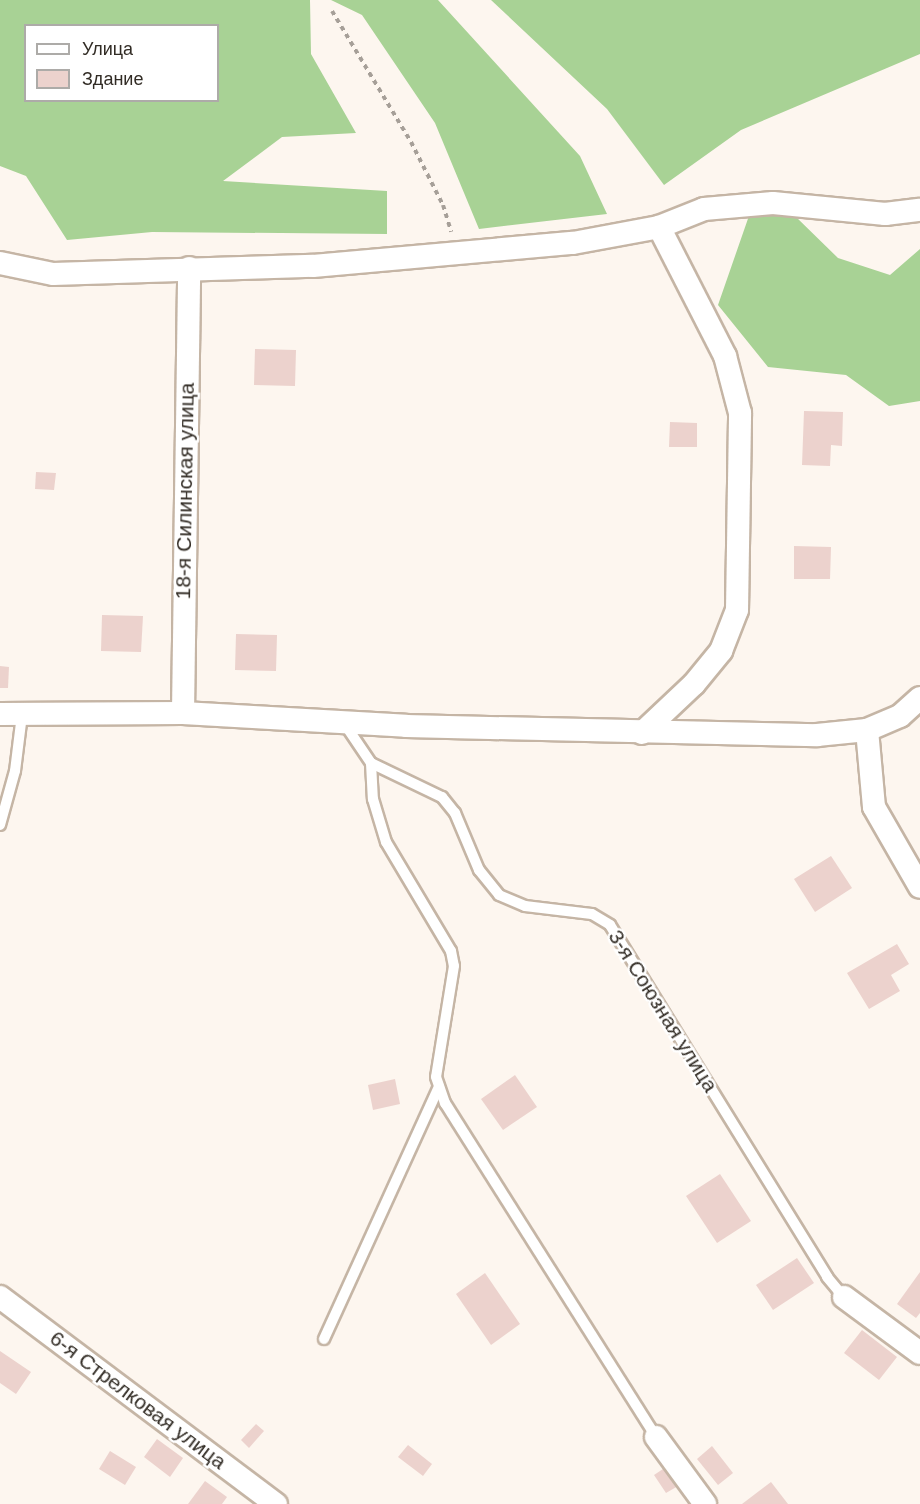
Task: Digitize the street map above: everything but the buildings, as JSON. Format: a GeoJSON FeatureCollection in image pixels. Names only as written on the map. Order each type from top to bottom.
{"type":"FeatureCollection","features":[{"type":"Feature","properties":{"kind":"street"},"geometry":{"type":"LineString","coordinates":[[0,263],[53,274],[457,256],[659,227],[704,209],[761,204],[885,214],[920,210]]}},
{"type":"Feature","properties":{"kind":"street"},"geometry":{"type":"LineString","coordinates":[[642,733],[694,684],[714,659],[737,610],[740,413],[725,356],[659,227]]}},
{"type":"Feature","properties":{"kind":"street","name":"18-я Силинская улица"},"geometry":{"type":"LineString","coordinates":[[183,713],[189,268]]}},
{"type":"Feature","properties":{"kind":"street"},"geometry":{"type":"LineString","coordinates":[[11,714],[183,713],[344,723],[642,733],[817,735],[867,730],[900,716],[920,698]]}},
{"type":"Feature","properties":{"kind":"street"},"geometry":{"type":"LineString","coordinates":[[867,730],[874,807],[920,887]]}},
{"type":"Feature","properties":{"kind":"street","name":"6-я Стрелковая улица"},"geometry":{"type":"LineString","coordinates":[[0,1297],[276,1504]]}},
{"type":"Feature","properties":{"kind":"street"},"geometry":{"type":"LineString","coordinates":[[844,1297],[920,1353]]}},
{"type":"Feature","properties":{"kind":"street"},"geometry":{"type":"LineString","coordinates":[[656,1437],[705,1504]]}},
{"type":"Feature","properties":{"kind":"lane"},"geometry":{"type":"LineString","coordinates":[[0,825],[15,771],[11,714]]}},
{"type":"Feature","properties":{"kind":"lane"},"geometry":{"type":"LineString","coordinates":[[344,723],[371,763],[373,799],[386,842],[451,951],[454,966],[435,1077],[439,1087],[656,1437]]}},
{"type":"Feature","properties":{"kind":"lane","name":"3-я Союзная улица"},"geometry":{"type":"LineString","coordinates":[[371,763],[442,797],[455,813],[479,870],[499,895],[525,906],[592,914],[610,925],[827,1277],[844,1297]]}},
{"type":"Feature","properties":{"kind":"lane"},"geometry":{"type":"LineString","coordinates":[[324,1339],[439,1087]]}},
{"type":"Feature","properties":{"kind":"path"},"geometry":{"type":"LineString","coordinates":[[332,12],[417,153],[443,205],[457,256]]}},
{"type":"Feature","properties":{"kind":"green space"},"geometry":{"type":"Polygon","coordinates":[[[0,0],[310,0],[311,54],[356,133],[282,137],[223,181],[387,191],[387,234],[152,232],[67,240],[26,176],[0,166],[0,0]]]}},
{"type":"Feature","properties":{"kind":"green space"},"geometry":{"type":"Polygon","coordinates":[[[331,0],[438,0],[580,156],[607,214],[479,229],[435,123],[362,15],[331,0]]]}},
{"type":"Feature","properties":{"kind":"green space"},"geometry":{"type":"Polygon","coordinates":[[[491,0],[920,0],[920,54],[741,130],[664,185],[607,109],[491,0]]]}},
{"type":"Feature","properties":{"kind":"green space"},"geometry":{"type":"Polygon","coordinates":[[[751,210],[795,216],[838,258],[890,275],[920,249],[920,401],[889,406],[846,375],[768,367],[718,305],[751,210]]]}}]}
